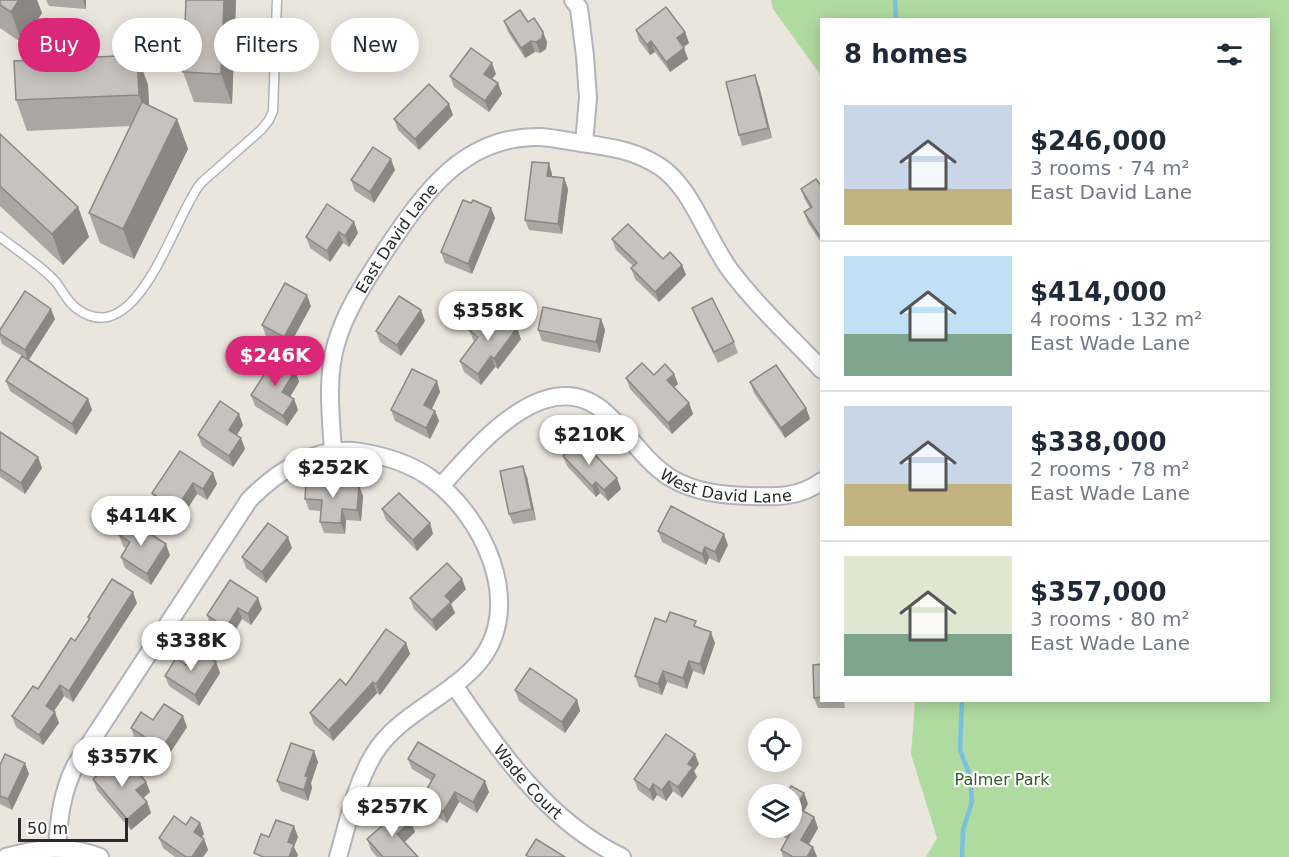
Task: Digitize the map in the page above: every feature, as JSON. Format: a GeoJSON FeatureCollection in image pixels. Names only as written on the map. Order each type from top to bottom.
{"type":"FeatureCollection","features":[{"type":"Feature","properties":{"kind":"street"},"geometry":{"type":"LineString","coordinates":[[573,0],[579,8],[585,56],[588,98],[584,143],[631,151],[662,168],[683,191],[712,243],[739,283],[820,368]]}},
{"type":"Feature","properties":{"kind":"street","name":"East David Lane"},"geometry":{"type":"LineString","coordinates":[[333,453],[331,382],[336,344],[350,307],[361,288],[427,192],[457,164],[480,150],[504,141],[541,137],[584,143]]}},
{"type":"Feature","properties":{"kind":"street","name":"West David Lane"},"geometry":{"type":"LineString","coordinates":[[441,486],[472,451],[506,422],[537,401],[558,397],[579,399],[593,404],[607,414],[658,469],[698,490],[717,495],[780,498],[809,490],[820,482]]}},
{"type":"Feature","properties":{"kind":"street"},"geometry":{"type":"LineString","coordinates":[[57,847],[60,807],[75,766],[240,512],[261,487],[285,469],[313,457],[355,451],[394,460],[428,476],[441,486],[471,521],[484,542],[495,573],[498,623],[488,650],[469,673],[398,727],[374,754],[355,799],[338,857]]}},
{"type":"Feature","properties":{"kind":"street","name":"Wade Court"},"geometry":{"type":"LineString","coordinates":[[454,685],[501,753],[544,801],[583,834],[622,857]]}},
{"type":"Feature","properties":{"kind":"street"},"geometry":{"type":"LineString","coordinates":[[6,857],[36,849],[57,847],[100,857]]}},
{"type":"Feature","properties":{"kind":"lane"},"geometry":{"type":"LineString","coordinates":[[0,237],[51,277],[74,307],[85,314],[108,317],[129,307],[163,254],[193,192],[269,120],[273,111],[277,0]]}},
{"type":"Feature","properties":{"kind":"green space","name":"Palmer Park"},"geometry":{"type":"Polygon","coordinates":[[[771,0],[1289,0],[1289,857],[926,857],[937,838],[911,754],[915,702],[1270,702],[1270,18],[820,18],[820,74],[773,9],[771,0]]]}},
{"type":"Feature","properties":{"kind":"building"},"geometry":{"type":"Polygon","coordinates":[[[0,0],[19,0],[11,12],[0,5],[0,0]]]}},
{"type":"Feature","properties":{"kind":"building"},"geometry":{"type":"Polygon","coordinates":[[[186,0],[224,0],[223,18],[214,18],[214,72],[221,72],[221,74],[183,72],[202,72],[202,18],[185,18],[186,0]]]}},
{"type":"Feature","properties":{"kind":"building"},"geometry":{"type":"Polygon","coordinates":[[[666,7],[685,32],[677,38],[684,48],[666,62],[651,41],[647,45],[636,30],[666,7]]]}},
{"type":"Feature","properties":{"kind":"building"},"geometry":{"type":"Polygon","coordinates":[[[520,10],[528,22],[534,18],[543,32],[542,38],[536,42],[531,41],[521,48],[504,21],[520,10]]]}},
{"type":"Feature","properties":{"kind":"building"},"geometry":{"type":"Polygon","coordinates":[[[471,48],[492,63],[484,74],[498,83],[485,101],[450,76],[471,48]]]}},
{"type":"Feature","properties":{"kind":"building"},"geometry":{"type":"Polygon","coordinates":[[[112,56],[112,72],[138,72],[139,95],[16,100],[14,61],[18,61],[18,72],[100,72],[100,57],[112,56]]]}},
{"type":"Feature","properties":{"kind":"building"},"geometry":{"type":"Polygon","coordinates":[[[755,75],[768,128],[739,135],[726,82],[755,75]]]}},
{"type":"Feature","properties":{"kind":"building"},"geometry":{"type":"Polygon","coordinates":[[[429,84],[449,104],[415,139],[394,119],[429,84]]]}},
{"type":"Feature","properties":{"kind":"building"},"geometry":{"type":"Polygon","coordinates":[[[142,102],[177,119],[123,229],[89,213],[142,102]]]}},
{"type":"Feature","properties":{"kind":"building"},"geometry":{"type":"Polygon","coordinates":[[[0,134],[78,207],[52,234],[0,186],[0,134]]]}},
{"type":"Feature","properties":{"kind":"building"},"geometry":{"type":"Polygon","coordinates":[[[373,147],[391,159],[370,192],[351,180],[373,147]]]}},
{"type":"Feature","properties":{"kind":"building"},"geometry":{"type":"Polygon","coordinates":[[[532,162],[549,163],[547,176],[564,178],[558,224],[525,220],[532,162]]]}},
{"type":"Feature","properties":{"kind":"building"},"geometry":{"type":"Polygon","coordinates":[[[816,179],[820,184],[820,236],[804,212],[812,207],[801,189],[816,179]]]}},
{"type":"Feature","properties":{"kind":"building"},"geometry":{"type":"Polygon","coordinates":[[[463,200],[471,203],[473,200],[491,208],[468,264],[441,252],[463,200]]]}},
{"type":"Feature","properties":{"kind":"building"},"geometry":{"type":"Polygon","coordinates":[[[327,204],[354,222],[345,236],[339,232],[327,251],[306,237],[327,204]]]}},
{"type":"Feature","properties":{"kind":"building"},"geometry":{"type":"Polygon","coordinates":[[[628,224],[663,259],[670,252],[682,265],[655,292],[631,268],[637,263],[612,239],[628,224]]]}},
{"type":"Feature","properties":{"kind":"building"},"geometry":{"type":"Polygon","coordinates":[[[285,283],[307,295],[284,337],[262,325],[285,283]]]}},
{"type":"Feature","properties":{"kind":"building"},"geometry":{"type":"Polygon","coordinates":[[[25,291],[51,309],[25,350],[0,334],[0,330],[25,291]]]}},
{"type":"Feature","properties":{"kind":"building"},"geometry":{"type":"Polygon","coordinates":[[[399,296],[421,310],[397,345],[376,331],[399,296]]]}},
{"type":"Feature","properties":{"kind":"building"},"geometry":{"type":"Polygon","coordinates":[[[712,298],[734,342],[714,352],[692,308],[712,298]]]}},
{"type":"Feature","properties":{"kind":"building"},"geometry":{"type":"Polygon","coordinates":[[[543,307],[601,319],[596,342],[538,330],[543,307]]]}},
{"type":"Feature","properties":{"kind":"building"},"geometry":{"type":"Polygon","coordinates":[[[494,312],[517,328],[494,359],[491,356],[478,374],[460,361],[478,337],[469,330],[477,321],[484,326],[494,312]]]}},
{"type":"Feature","properties":{"kind":"building"},"geometry":{"type":"Polygon","coordinates":[[[22,356],[88,399],[72,424],[6,381],[22,356]]]}},
{"type":"Feature","properties":{"kind":"building"},"geometry":{"type":"Polygon","coordinates":[[[275,358],[295,371],[282,392],[294,399],[283,416],[251,395],[275,358]]]}},
{"type":"Feature","properties":{"kind":"building"},"geometry":{"type":"Polygon","coordinates":[[[642,363],[654,375],[665,364],[674,374],[667,380],[689,403],[668,423],[626,378],[642,363]]]}},
{"type":"Feature","properties":{"kind":"building"},"geometry":{"type":"Polygon","coordinates":[[[776,365],[806,408],[781,428],[750,382],[776,365]]]}},
{"type":"Feature","properties":{"kind":"building"},"geometry":{"type":"Polygon","coordinates":[[[412,369],[437,381],[424,405],[435,411],[426,428],[391,410],[412,369]]]}},
{"type":"Feature","properties":{"kind":"building"},"geometry":{"type":"Polygon","coordinates":[[[220,401],[239,414],[229,430],[241,438],[229,456],[198,435],[220,401]]]}},
{"type":"Feature","properties":{"kind":"building"},"geometry":{"type":"Polygon","coordinates":[[[0,432],[38,457],[21,483],[0,469],[0,432]]]}},
{"type":"Feature","properties":{"kind":"building"},"geometry":{"type":"Polygon","coordinates":[[[580,439],[617,478],[604,490],[596,482],[592,486],[563,456],[580,439]]]}},
{"type":"Feature","properties":{"kind":"building"},"geometry":{"type":"Polygon","coordinates":[[[180,451],[213,473],[203,489],[193,483],[176,509],[152,493],[180,451]]]}},
{"type":"Feature","properties":{"kind":"building"},"geometry":{"type":"Polygon","coordinates":[[[523,466],[532,509],[509,514],[500,471],[523,466]]]}},
{"type":"Feature","properties":{"kind":"building"},"geometry":{"type":"Polygon","coordinates":[[[306,481],[359,486],[357,510],[342,509],[341,523],[320,522],[322,500],[305,499],[306,481]]]}},
{"type":"Feature","properties":{"kind":"building"},"geometry":{"type":"Polygon","coordinates":[[[399,493],[430,523],[413,540],[382,509],[399,493]]]}},
{"type":"Feature","properties":{"kind":"building"},"geometry":{"type":"Polygon","coordinates":[[[671,506],[724,534],[715,552],[705,547],[702,554],[658,531],[671,506]]]}},
{"type":"Feature","properties":{"kind":"building"},"geometry":{"type":"Polygon","coordinates":[[[129,520],[166,544],[147,574],[121,557],[130,542],[119,535],[129,520]]]}},
{"type":"Feature","properties":{"kind":"building"},"geometry":{"type":"Polygon","coordinates":[[[268,523],[288,537],[262,572],[242,557],[268,523]]]}},
{"type":"Feature","properties":{"kind":"building"},"geometry":{"type":"Polygon","coordinates":[[[447,563],[462,579],[445,596],[451,602],[432,620],[410,598],[447,563]]]}},
{"type":"Feature","properties":{"kind":"building"},"geometry":{"type":"Polygon","coordinates":[[[112,579],[133,592],[69,691],[60,685],[46,706],[55,712],[39,735],[12,716],[33,686],[38,689],[71,638],[75,641],[112,579]]]}},
{"type":"Feature","properties":{"kind":"building"},"geometry":{"type":"Polygon","coordinates":[[[230,580],[258,598],[248,614],[238,608],[226,628],[207,615],[230,580]]]}},
{"type":"Feature","properties":{"kind":"building"},"geometry":{"type":"Polygon","coordinates":[[[670,612],[696,621],[694,626],[711,632],[700,664],[689,661],[683,678],[663,671],[658,684],[635,676],[655,618],[666,622],[670,612]]]}},
{"type":"Feature","properties":{"kind":"building"},"geometry":{"type":"Polygon","coordinates":[[[386,629],[406,643],[376,684],[373,682],[329,730],[310,713],[340,679],[346,685],[386,629]]]}},
{"type":"Feature","properties":{"kind":"building"},"geometry":{"type":"Polygon","coordinates":[[[196,649],[216,662],[195,695],[165,676],[176,658],[186,665],[196,649]]]}},
{"type":"Feature","properties":{"kind":"building"},"geometry":{"type":"Polygon","coordinates":[[[820,664],[820,697],[814,698],[813,665],[820,664]]]}},
{"type":"Feature","properties":{"kind":"building"},"geometry":{"type":"Polygon","coordinates":[[[530,668],[577,700],[562,722],[515,690],[530,668]]]}},
{"type":"Feature","properties":{"kind":"building"},"geometry":{"type":"Polygon","coordinates":[[[164,704],[183,716],[162,748],[131,728],[141,712],[153,720],[164,704]]]}},
{"type":"Feature","properties":{"kind":"building"},"geometry":{"type":"Polygon","coordinates":[[[666,734],[695,754],[688,764],[693,767],[678,787],[669,781],[662,790],[653,784],[650,790],[634,779],[666,734]]]}},
{"type":"Feature","properties":{"kind":"building"},"geometry":{"type":"Polygon","coordinates":[[[418,742],[485,781],[473,802],[455,792],[443,812],[421,799],[435,775],[408,759],[418,742]]]}},
{"type":"Feature","properties":{"kind":"building"},"geometry":{"type":"Polygon","coordinates":[[[291,743],[314,751],[305,776],[308,777],[304,790],[277,781],[291,743]]]}},
{"type":"Feature","properties":{"kind":"building"},"geometry":{"type":"Polygon","coordinates":[[[5,754],[25,763],[8,799],[0,796],[0,765],[5,754]]]}},
{"type":"Feature","properties":{"kind":"building"},"geometry":{"type":"Polygon","coordinates":[[[116,759],[129,775],[135,769],[146,782],[136,790],[147,802],[127,819],[93,779],[116,759]]]}},
{"type":"Feature","properties":{"kind":"building"},"geometry":{"type":"Polygon","coordinates":[[[401,809],[411,821],[397,834],[418,857],[383,857],[367,839],[401,809]]]}},
{"type":"Feature","properties":{"kind":"building"},"geometry":{"type":"Polygon","coordinates":[[[802,810],[814,817],[801,840],[813,847],[807,857],[793,857],[781,850],[788,838],[802,838],[802,810]]]}},
{"type":"Feature","properties":{"kind":"building"},"geometry":{"type":"Polygon","coordinates":[[[174,816],[186,825],[191,817],[200,823],[194,832],[204,839],[192,857],[186,857],[159,838],[174,816]]]}},
{"type":"Feature","properties":{"kind":"building"},"geometry":{"type":"Polygon","coordinates":[[[276,820],[294,826],[288,842],[294,844],[289,857],[263,857],[254,853],[261,834],[269,837],[276,820]]]}},
{"type":"Feature","properties":{"kind":"building"},"geometry":{"type":"Polygon","coordinates":[[[536,839],[565,857],[529,857],[526,855],[536,839]]]}},
{"type":"Feature","properties":{"kind":"waterway"},"geometry":{"type":"LineString","coordinates":[[895,0],[896,18]]}},
{"type":"Feature","properties":{"kind":"waterway"},"geometry":{"type":"LineString","coordinates":[[962,702],[960,750],[970,776],[972,802],[963,830],[962,857]]}}]}
